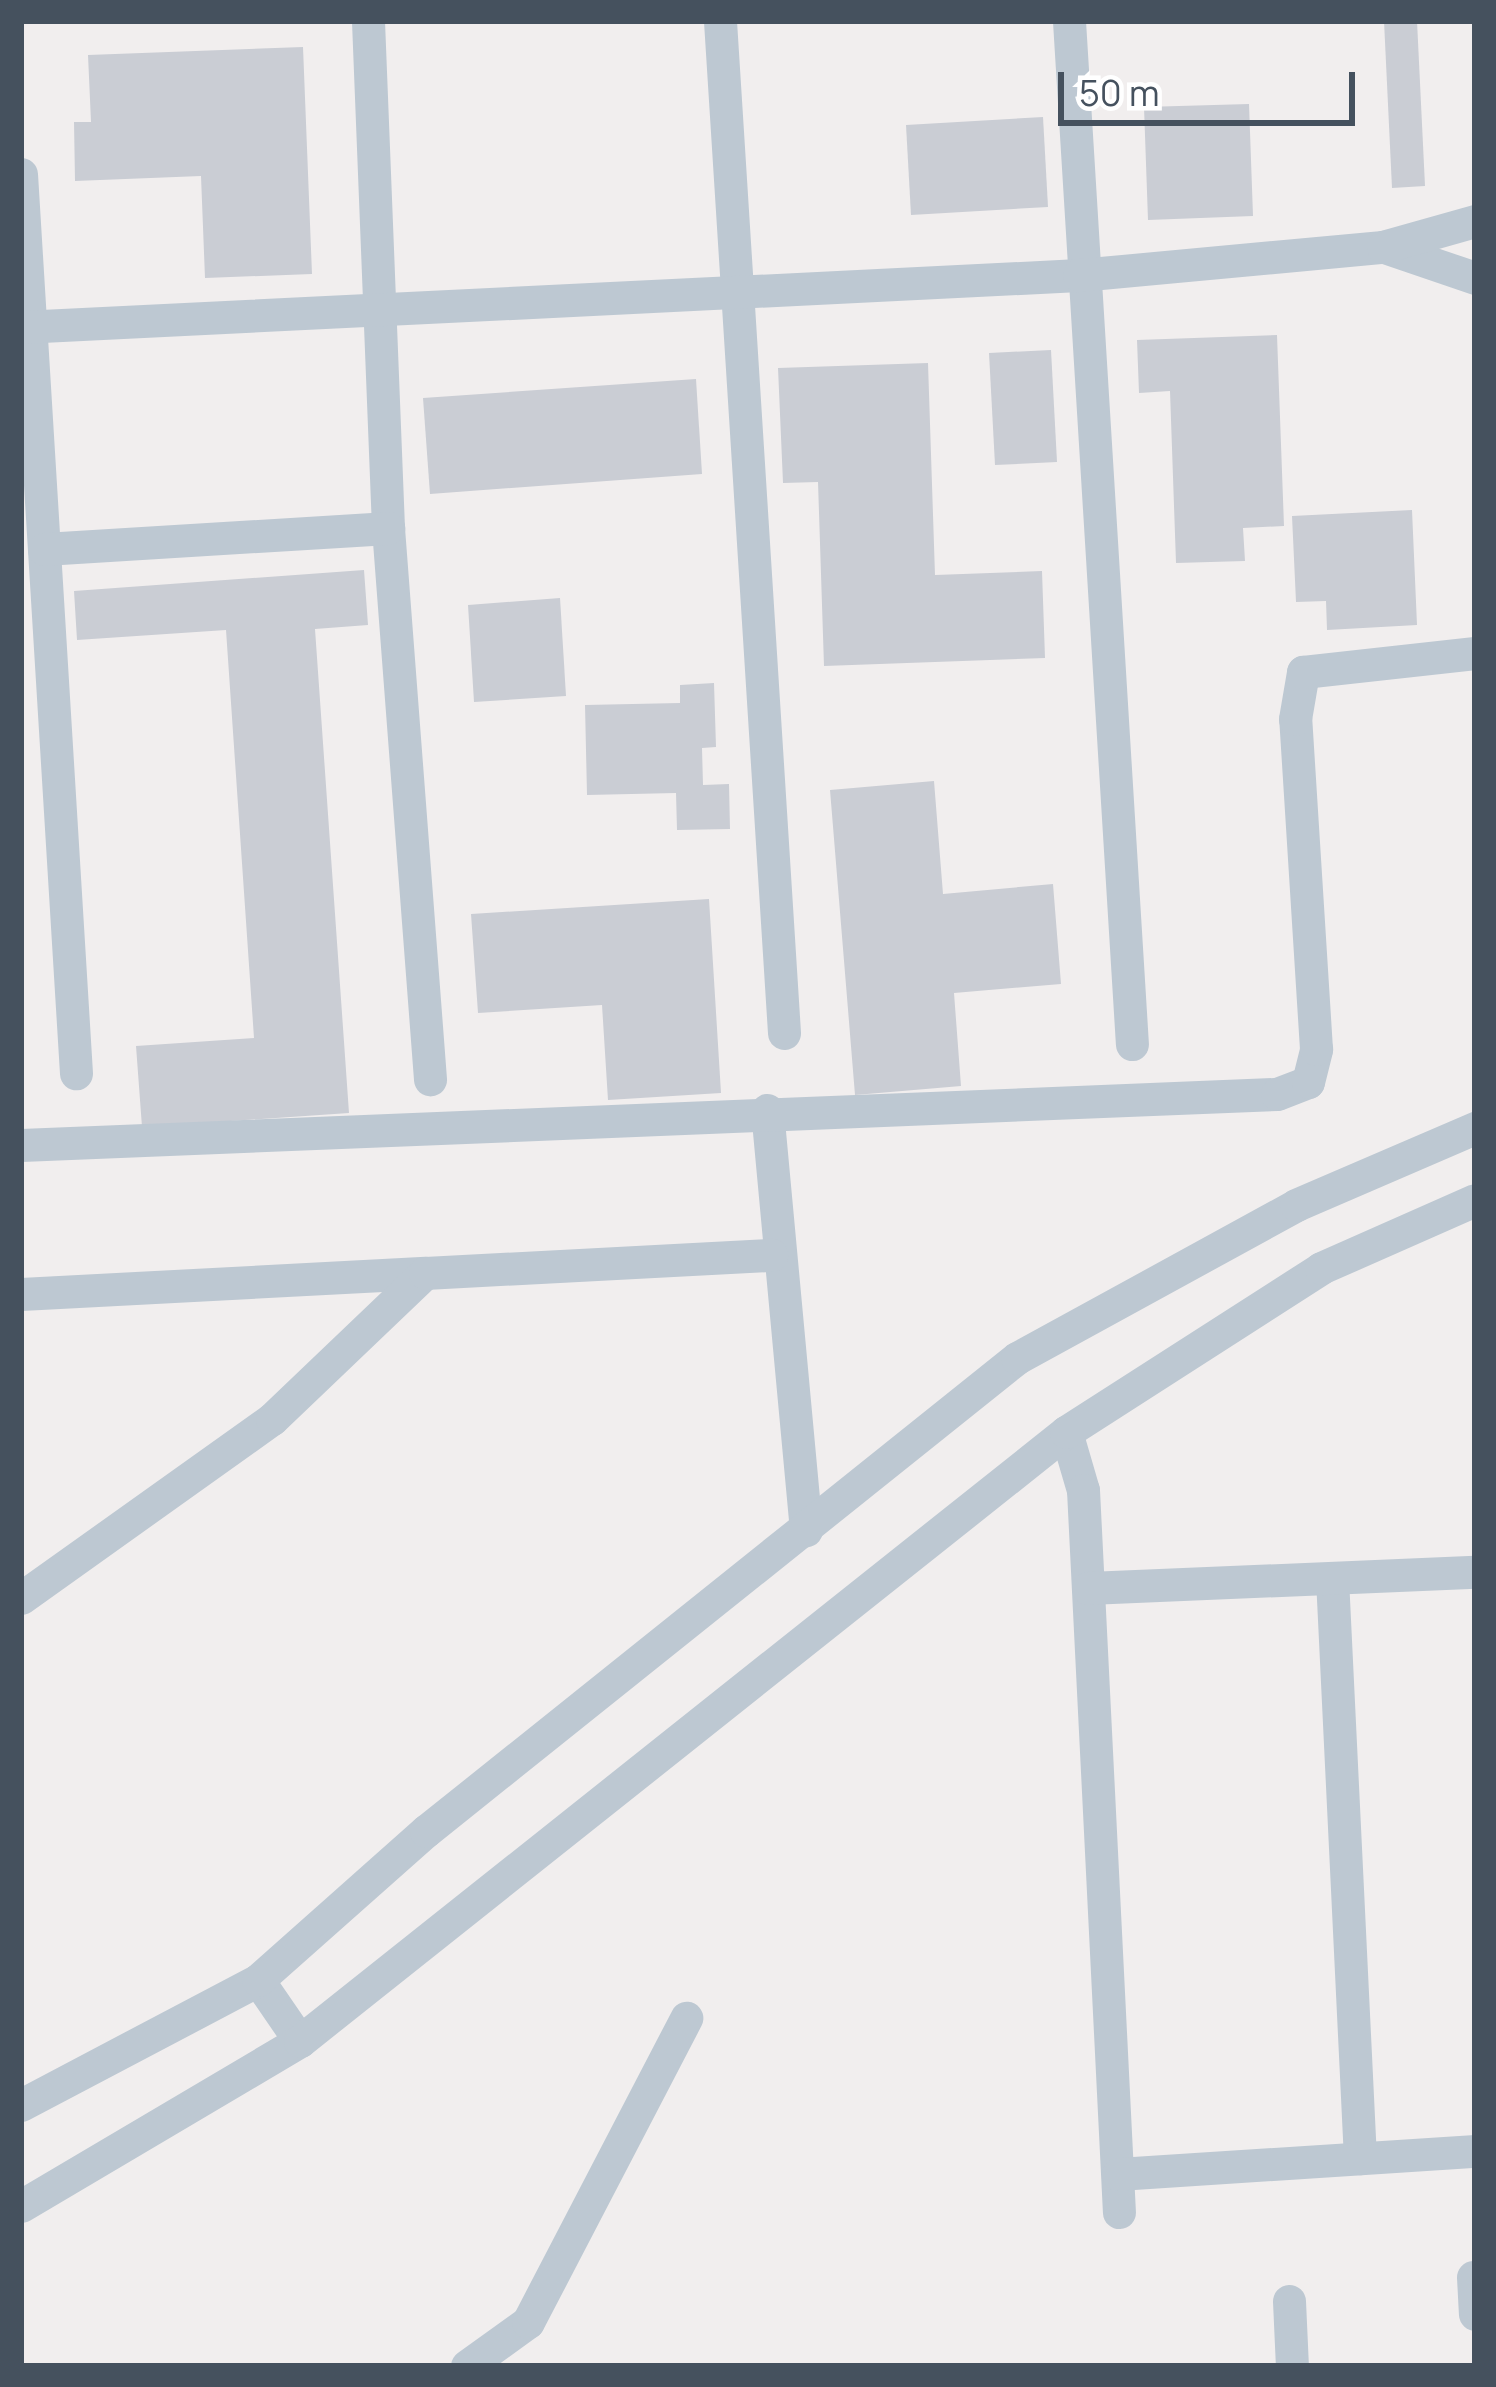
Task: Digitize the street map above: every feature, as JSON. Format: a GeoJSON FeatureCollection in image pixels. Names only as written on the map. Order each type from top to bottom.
{"type":"FeatureCollection","features":[{"type":"Feature","properties":{"kind":"street"},"geometry":{"type":"LineString","coordinates":[[368,21],[384,310],[388,528],[430,1079]]}},
{"type":"Feature","properties":{"kind":"street"},"geometry":{"type":"LineString","coordinates":[[720,21],[784,1033]]}},
{"type":"Feature","properties":{"kind":"street"},"geometry":{"type":"LineString","coordinates":[[1069,21],[1079,275],[1110,572],[1132,1043]]}},
{"type":"Feature","properties":{"kind":"street"},"geometry":{"type":"LineString","coordinates":[[21,174],[24,327],[44,549],[76,1072]]}},
{"type":"Feature","properties":{"kind":"street"},"geometry":{"type":"LineString","coordinates":[[24,327],[1079,275],[1383,247],[1475,221]]}},
{"type":"Feature","properties":{"kind":"street"},"geometry":{"type":"LineString","coordinates":[[1383,247],[1475,278]]}},
{"type":"Feature","properties":{"kind":"street"},"geometry":{"type":"LineString","coordinates":[[44,549],[388,528]]}},
{"type":"Feature","properties":{"kind":"street"},"geometry":{"type":"LineString","coordinates":[[21,1145],[767,1110],[1276,1094],[1308,1082],[1316,1048],[1294,694],[1320,663],[1475,653]]}},
{"type":"Feature","properties":{"kind":"street"},"geometry":{"type":"LineString","coordinates":[[767,1110],[772,1255],[806,1530]]}},
{"type":"Feature","properties":{"kind":"street"},"geometry":{"type":"LineString","coordinates":[[21,2105],[258,1980],[426,1831],[1017,1358],[1295,1205],[1475,1127]]}},
{"type":"Feature","properties":{"kind":"street"},"geometry":{"type":"LineString","coordinates":[[21,2206],[300,2041],[1066,1432],[1321,1268],[1475,1200]]}},
{"type":"Feature","properties":{"kind":"street"},"geometry":{"type":"LineString","coordinates":[[21,1294],[772,1255]]}},
{"type":"Feature","properties":{"kind":"street"},"geometry":{"type":"LineString","coordinates":[[21,1598],[272,1419],[425,1273]]}},
{"type":"Feature","properties":{"kind":"street"},"geometry":{"type":"LineString","coordinates":[[1066,1432],[1083,1490],[1119,2212]]}},
{"type":"Feature","properties":{"kind":"street"},"geometry":{"type":"LineString","coordinates":[[1088,1588],[1475,1572]]}},
{"type":"Feature","properties":{"kind":"street"},"geometry":{"type":"LineString","coordinates":[[1332,1578],[1360,2158]]}},
{"type":"Feature","properties":{"kind":"street"},"geometry":{"type":"LineString","coordinates":[[258,1980],[300,2041]]}},
{"type":"Feature","properties":{"kind":"street"},"geometry":{"type":"LineString","coordinates":[[506,2366],[686,2018]]}},
{"type":"Feature","properties":{"kind":"street"},"geometry":{"type":"LineString","coordinates":[[1118,2174],[1475,2150]]}},
{"type":"Feature","properties":{"kind":"street"},"geometry":{"type":"LineString","coordinates":[[1473,2277],[1475,2314]]}},
{"type":"Feature","properties":{"kind":"street"},"geometry":{"type":"LineString","coordinates":[[1289,2301],[1292,2366]]}},
{"type":"Feature","properties":{"kind":"street"},"geometry":{"type":"LineString","coordinates":[[467,2366],[528,2322]]}},
{"type":"Feature","properties":{"kind":"building"},"geometry":{"type":"Polygon","coordinates":[[[1384,21],[1417,21],[1425,186],[1392,188],[1384,21]]]}},
{"type":"Feature","properties":{"kind":"building"},"geometry":{"type":"Polygon","coordinates":[[[303,47],[312,274],[205,278],[201,176],[75,181],[74,122],[91,122],[88,55],[303,47]]]}},
{"type":"Feature","properties":{"kind":"building"},"geometry":{"type":"Polygon","coordinates":[[[1249,104],[1253,216],[1148,220],[1144,107],[1249,104]]]}},
{"type":"Feature","properties":{"kind":"building"},"geometry":{"type":"Polygon","coordinates":[[[1043,117],[1048,207],[911,215],[906,125],[1043,117]]]}},
{"type":"Feature","properties":{"kind":"building"},"geometry":{"type":"Polygon","coordinates":[[[1277,335],[1284,526],[1243,528],[1245,561],[1176,563],[1170,391],[1139,393],[1137,340],[1277,335]]]}},
{"type":"Feature","properties":{"kind":"building"},"geometry":{"type":"Polygon","coordinates":[[[1051,350],[1057,462],[995,465],[989,353],[1051,350]]]}},
{"type":"Feature","properties":{"kind":"building"},"geometry":{"type":"Polygon","coordinates":[[[928,363],[935,575],[1042,571],[1045,658],[824,666],[818,482],[783,483],[778,368],[928,363]]]}},
{"type":"Feature","properties":{"kind":"building"},"geometry":{"type":"Polygon","coordinates":[[[696,379],[702,474],[430,494],[423,398],[696,379]]]}},
{"type":"Feature","properties":{"kind":"building"},"geometry":{"type":"Polygon","coordinates":[[[1412,510],[1417,625],[1327,630],[1326,601],[1296,602],[1292,516],[1412,510]]]}},
{"type":"Feature","properties":{"kind":"building"},"geometry":{"type":"Polygon","coordinates":[[[364,570],[368,625],[315,629],[349,1113],[142,1127],[136,1046],[254,1038],[226,630],[77,640],[74,591],[364,570]]]}},
{"type":"Feature","properties":{"kind":"building"},"geometry":{"type":"Polygon","coordinates":[[[560,598],[566,696],[474,702],[468,605],[560,598]]]}},
{"type":"Feature","properties":{"kind":"building"},"geometry":{"type":"Polygon","coordinates":[[[714,683],[716,747],[702,748],[703,785],[729,784],[730,829],[677,830],[676,793],[587,795],[585,705],[680,703],[680,685],[714,683]]]}},
{"type":"Feature","properties":{"kind":"building"},"geometry":{"type":"Polygon","coordinates":[[[934,781],[943,894],[1053,884],[1061,984],[954,993],[961,1086],[855,1095],[830,790],[934,781]]]}},
{"type":"Feature","properties":{"kind":"building"},"geometry":{"type":"Polygon","coordinates":[[[709,899],[721,1093],[608,1100],[602,1005],[478,1013],[471,914],[709,899]]]}}]}
